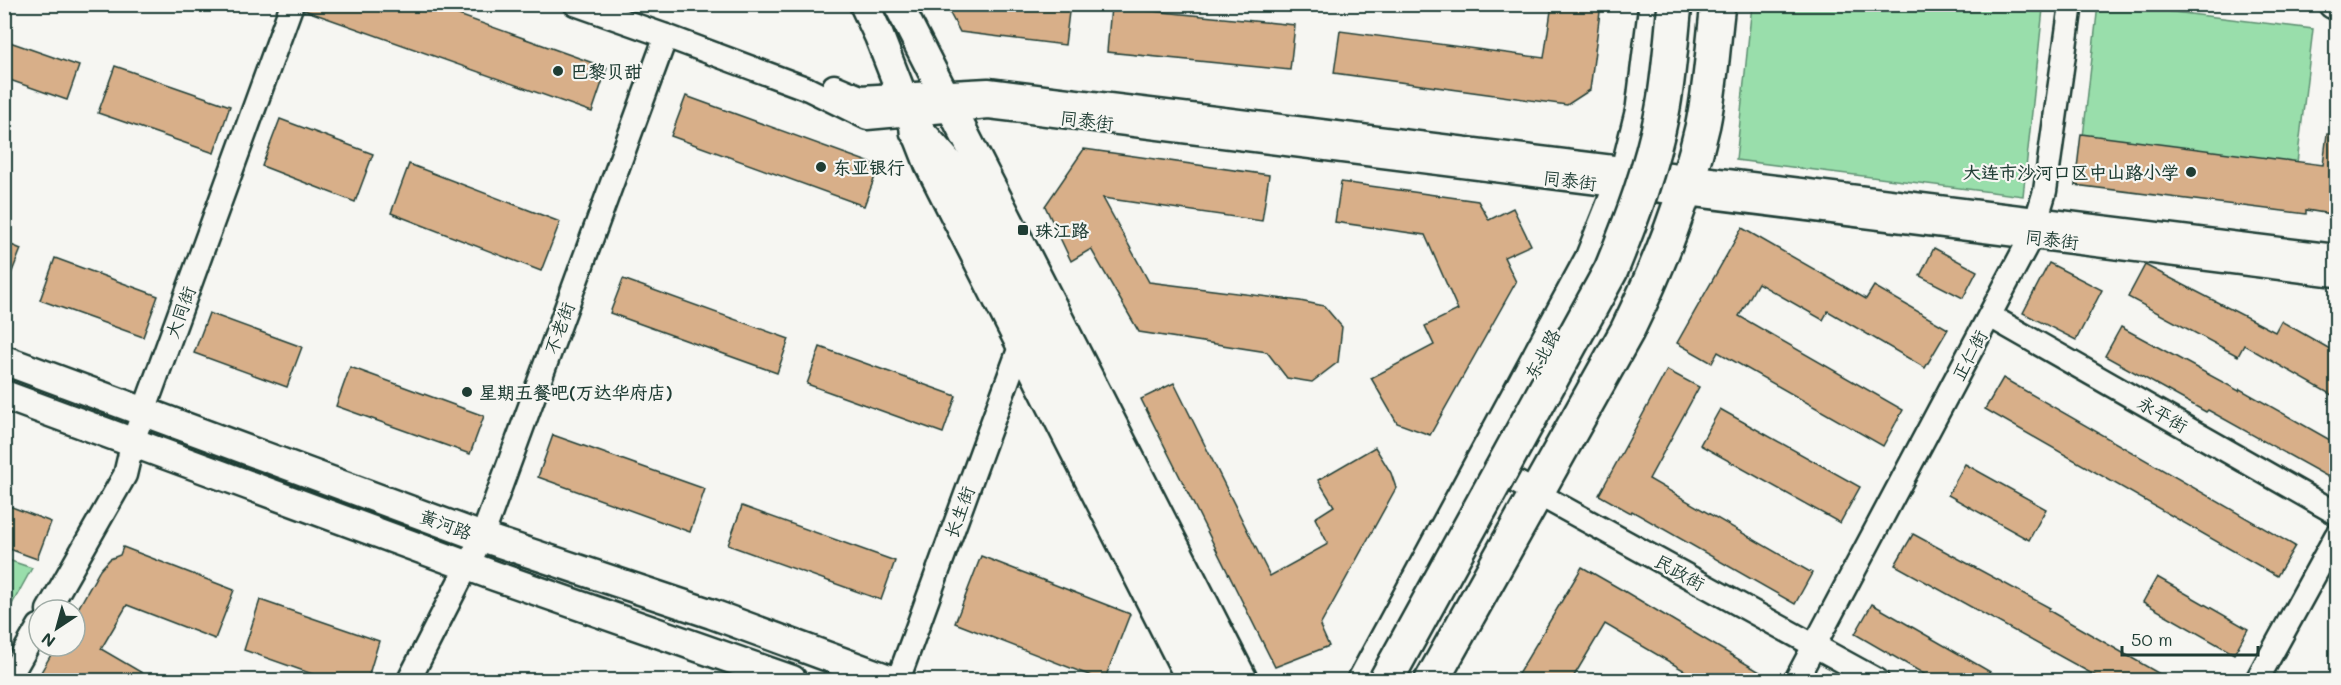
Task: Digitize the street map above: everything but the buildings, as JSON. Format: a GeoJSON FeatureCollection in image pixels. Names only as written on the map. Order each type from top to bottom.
{"type":"FeatureCollection","features":[{"type":"Feature","properties":{"kind":"highway","name":"东北路"},"geometry":{"type":"LineString","coordinates":[[1365,681],[1592,259],[1625,177],[1642,109],[1656,4]]}},
{"type":"Feature","properties":{"kind":"highway","name":"东北路"},"geometry":{"type":"LineString","coordinates":[[1386,681],[1611,270],[1629,225],[1654,146],[1662,112],[1675,4]]}},
{"type":"Feature","properties":{"kind":"highway"},"geometry":{"type":"LineString","coordinates":[[1410,681],[1632,274],[1669,172],[1682,114],[1696,4]]}},
{"type":"Feature","properties":{"kind":"highway"},"geometry":{"type":"LineString","coordinates":[[1432,681],[1627,331],[1672,232],[1687,185],[1703,121],[1718,4]]}},
{"type":"Feature","properties":{"kind":"highway"},"geometry":{"type":"LineString","coordinates":[[910,114],[971,199],[1212,681]]}},
{"type":"Feature","properties":{"kind":"main road"},"geometry":{"type":"LineString","coordinates":[[864,4],[879,36],[929,164],[1191,681]]}},
{"type":"Feature","properties":{"kind":"main road"},"geometry":{"type":"LineString","coordinates":[[898,4],[1242,681]]}},
{"type":"Feature","properties":{"kind":"main road","name":"黄河路"},"geometry":{"type":"LineString","coordinates":[[4,360],[483,537],[712,614],[891,681]]}},
{"type":"Feature","properties":{"kind":"main road","name":"黄河路"},"geometry":{"type":"LineString","coordinates":[[4,395],[469,566],[792,681]]}},
{"type":"Feature","properties":{"kind":"street","name":"大同街"},"geometry":{"type":"LineString","coordinates":[[55,598],[125,475],[133,441],[292,4]]}},
{"type":"Feature","properties":{"kind":"street","name":"同泰街"},"geometry":{"type":"LineString","coordinates":[[575,4],[808,89],[825,81],[860,97],[910,114],[988,90],[1625,177],[2034,228],[2337,275]]}},
{"type":"Feature","properties":{"kind":"street","name":"正仁街"},"geometry":{"type":"LineString","coordinates":[[1796,681],[1990,316],[2034,228],[2045,191],[2071,4]]}},
{"type":"Feature","properties":{"kind":"street","name":"不老街"},"geometry":{"type":"LineString","coordinates":[[409,681],[483,537],[666,36]]}},
{"type":"Feature","properties":{"kind":"street","name":"同泰街"},"geometry":{"type":"LineString","coordinates":[[2034,228],[2337,256]]}},
{"type":"Feature","properties":{"kind":"street","name":"永平街"},"geometry":{"type":"LineString","coordinates":[[1990,316],[2337,513]]}},
{"type":"Feature","properties":{"kind":"street","name":"长生街"},"geometry":{"type":"LineString","coordinates":[[898,681],[1021,344]]}},
{"type":"Feature","properties":{"kind":"street","name":"民政街"},"geometry":{"type":"LineString","coordinates":[[1482,464],[1877,681]]}},
{"type":"Feature","properties":{"kind":"street"},"geometry":{"type":"LineString","coordinates":[[2257,681],[2337,536]]}},
{"type":"Feature","properties":{"kind":"street"},"geometry":{"type":"LineString","coordinates":[[8,681],[27,648]]}},
{"type":"Feature","properties":{"kind":"green space"},"geometry":{"type":"Polygon","coordinates":[[[1752,5],[2011,5],[2043,9],[2023,196],[1736,160],[1752,5]]]}},
{"type":"Feature","properties":{"kind":"green space"},"geometry":{"type":"Polygon","coordinates":[[[2098,5],[2116,5],[2313,29],[2297,163],[2083,137],[2098,5]]]}},
{"type":"Feature","properties":{"kind":"green space"},"geometry":{"type":"Polygon","coordinates":[[[4,559],[32,568],[5,617],[4,559]]]}},
{"type":"Feature","properties":{"kind":"place","name":"巴黎贝甜"},"geometry":{"type":"Point","coordinates":[558,71]}},
{"type":"Feature","properties":{"kind":"place","name":"东亚银行"},"geometry":{"type":"Point","coordinates":[821,167]}},
{"type":"Feature","properties":{"kind":"place","name":"大连市沙河口区中山路小学"},"geometry":{"type":"Point","coordinates":[2191,172]}},
{"type":"Feature","properties":{"kind":"place","name":"珠江路"},"geometry":{"type":"Point","coordinates":[1023,230]}},
{"type":"Feature","properties":{"kind":"place","name":"星期五餐吧(万达华府店)"},"geometry":{"type":"Point","coordinates":[467,392]}}]}
